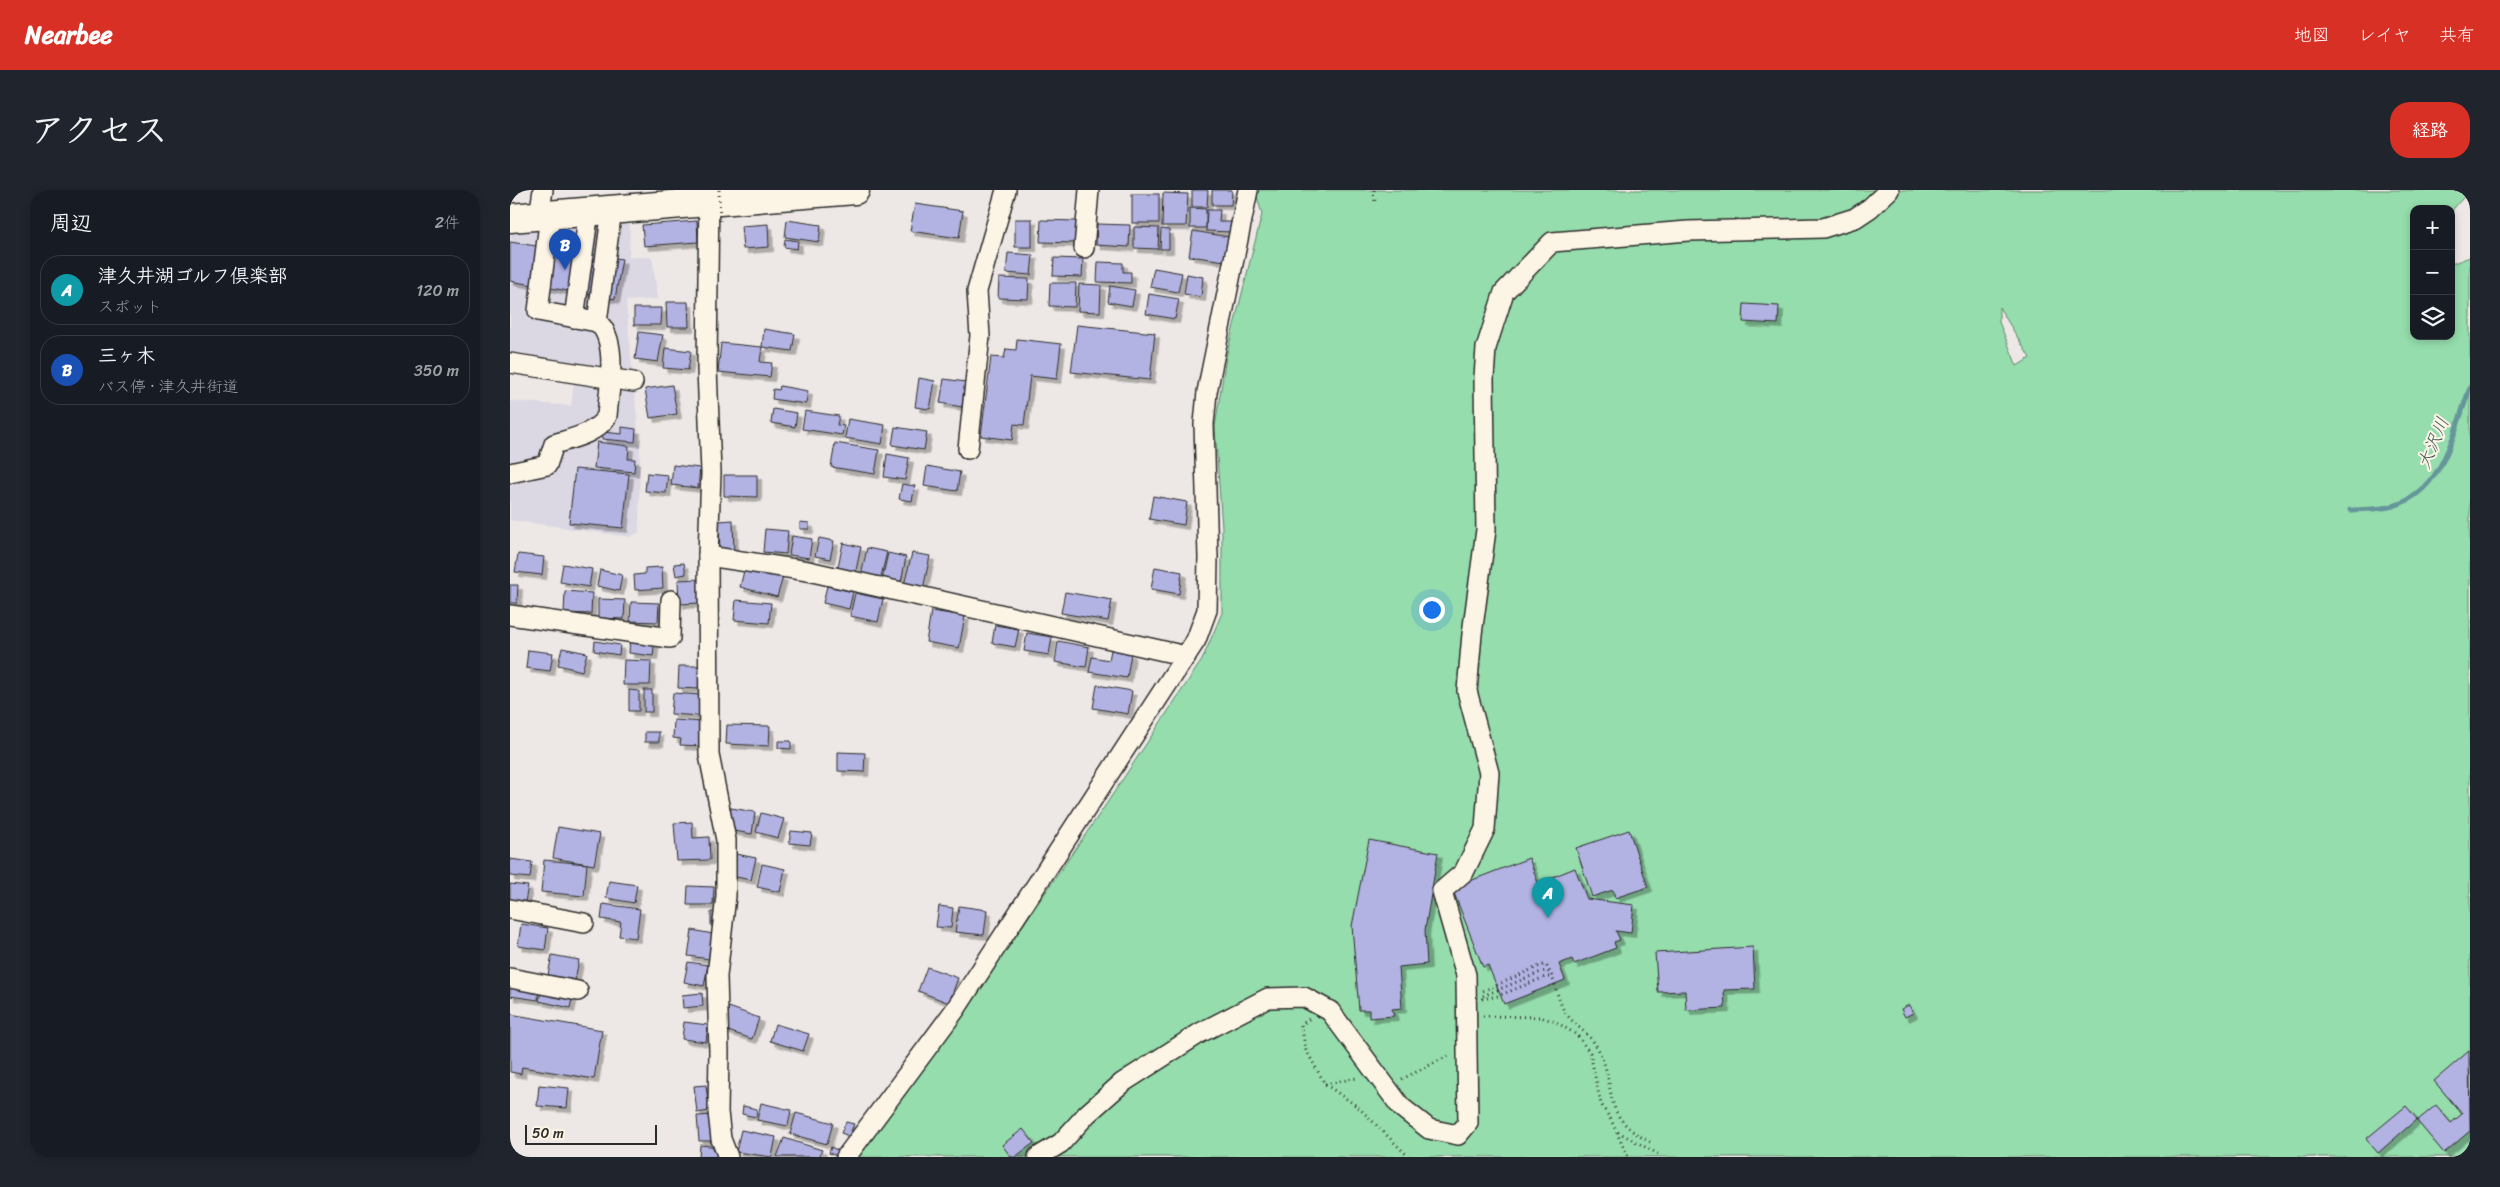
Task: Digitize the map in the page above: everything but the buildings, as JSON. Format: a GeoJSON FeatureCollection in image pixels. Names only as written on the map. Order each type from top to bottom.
{"type":"FeatureCollection","features":[{"type":"Feature","properties":{"kind":"highway"},"geometry":{"type":"LineString","coordinates":[[510,218],[544,207],[600,210],[855,190]]}},
{"type":"Feature","properties":{"kind":"street"},"geometry":{"type":"LineString","coordinates":[[968,448],[980,336],[976,291],[1006,190]]}},
{"type":"Feature","properties":{"kind":"street"},"geometry":{"type":"LineString","coordinates":[[1084,248],[1089,190]]}},
{"type":"Feature","properties":{"kind":"street"},"geometry":{"type":"LineString","coordinates":[[846,1157],[955,1010],[1196,640],[1207,610],[1204,424],[1207,392],[1248,190]]}},
{"type":"Feature","properties":{"kind":"street"},"geometry":{"type":"LineString","coordinates":[[1047,1155],[1061,1143],[1087,1114],[1122,1083],[1200,1033],[1268,998],[1304,997],[1330,1011],[1401,1107],[1429,1129],[1458,1135],[1468,1123],[1466,975],[1442,891],[1464,872],[1485,829],[1489,773],[1467,691],[1472,634],[1486,530],[1484,378],[1486,348],[1504,292],[1552,242],[1688,230],[1823,228],[1855,218],[1870,208],[1888,190]]}},
{"type":"Feature","properties":{"kind":"street"},"geometry":{"type":"LineString","coordinates":[[714,202],[706,368],[711,473],[708,556],[709,755],[726,840],[726,896],[717,976],[718,1112],[721,1139],[728,1157]]}},
{"type":"Feature","properties":{"kind":"street"},"geometry":{"type":"LineString","coordinates":[[510,473],[547,465],[554,444],[586,434],[602,423],[607,416],[611,345],[606,331],[597,322],[538,311],[544,207]]}},
{"type":"Feature","properties":{"kind":"street"},"geometry":{"type":"LineString","coordinates":[[574,318],[600,210]]}},
{"type":"Feature","properties":{"kind":"street"},"geometry":{"type":"LineString","coordinates":[[597,322],[600,210]]}},
{"type":"Feature","properties":{"kind":"street"},"geometry":{"type":"LineString","coordinates":[[510,363],[633,382]]}},
{"type":"Feature","properties":{"kind":"street"},"geometry":{"type":"LineString","coordinates":[[708,556],[808,571],[1186,656]]}},
{"type":"Feature","properties":{"kind":"street"},"geometry":{"type":"LineString","coordinates":[[510,615],[670,638],[671,600]]}},
{"type":"Feature","properties":{"kind":"street"},"geometry":{"type":"LineString","coordinates":[[510,909],[584,923]]}},
{"type":"Feature","properties":{"kind":"street"},"geometry":{"type":"LineString","coordinates":[[510,978],[578,991]]}},
{"type":"Feature","properties":{"kind":"path"},"geometry":{"type":"LineString","coordinates":[[1374,190],[1375,204]]}},
{"type":"Feature","properties":{"kind":"path"},"geometry":{"type":"LineString","coordinates":[[1552,976],[1498,996],[1476,999],[1487,989],[1542,965],[1546,965],[1552,976],[1560,1001],[1568,1016],[1589,1036],[1604,1061],[1615,1112],[1626,1127],[1650,1142]]}},
{"type":"Feature","properties":{"kind":"path"},"geometry":{"type":"LineString","coordinates":[[1505,987],[1541,972],[1547,971],[1552,976]]}},
{"type":"Feature","properties":{"kind":"path"},"geometry":{"type":"LineString","coordinates":[[1478,1015],[1540,1017],[1556,1022],[1577,1035],[1590,1053],[1601,1104],[1616,1130],[1628,1157]]}},
{"type":"Feature","properties":{"kind":"path"},"geometry":{"type":"LineString","coordinates":[[1616,1130],[1658,1154]]}},
{"type":"Feature","properties":{"kind":"shaded area"},"geometry":{"type":"Polygon","coordinates":[[[630,223],[629,257],[652,257],[658,299],[626,301],[640,451],[639,532],[630,537],[510,520],[510,401],[571,406],[575,373],[510,361],[510,233],[630,223]]]}},
{"type":"Feature","properties":{"kind":"green space"},"geometry":{"type":"Polygon","coordinates":[[[1255,190],[2470,190],[2455,207],[2455,205],[2410,205],[2410,340],[2455,340],[2455,263],[2470,257],[2470,1157],[855,1157],[963,1012],[1103,809],[1202,660],[1222,613],[1222,527],[1215,427],[1226,357],[1262,214],[1255,190]],[[1999,307],[1999,322],[2017,366],[2030,358],[1999,307]]]}},
{"type":"Feature","properties":{"kind":"waterway","name":"大沢川"},"geometry":{"type":"LineString","coordinates":[[2350,510],[2377,509],[2393,506],[2410,498],[2424,488],[2435,474],[2452,441],[2470,388]]}},
{"type":"Feature","properties":{"kind":"place","name":"三ヶ木"},"geometry":{"type":"Point","coordinates":[565,270]}},
{"type":"Feature","properties":{"kind":"place","name":"津久井湖ゴルフ倶楽部"},"geometry":{"type":"Point","coordinates":[1548,918]}}]}
